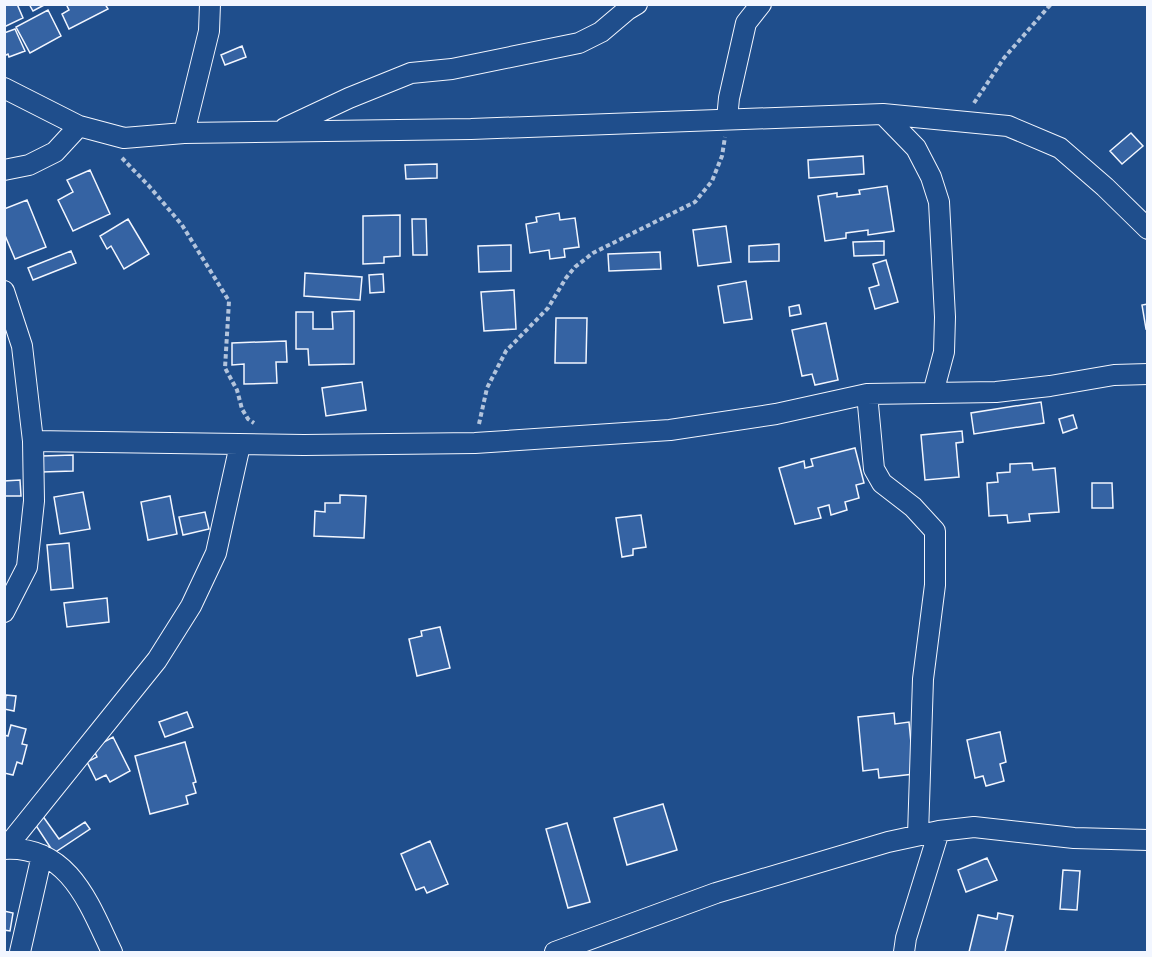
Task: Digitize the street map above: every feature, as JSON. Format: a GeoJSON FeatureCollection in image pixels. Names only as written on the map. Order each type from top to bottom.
{"type":"FeatureCollection","features":[{"type":"Feature","properties":{"kind":"street"},"geometry":{"type":"LineString","coordinates":[[184,133],[209,31],[210,4]]}},
{"type":"Feature","properties":{"kind":"street"},"geometry":{"type":"LineString","coordinates":[[278,131],[349,98],[411,73],[452,69],[579,42],[601,32],[637,4]]}},
{"type":"Feature","properties":{"kind":"street"},"geometry":{"type":"LineString","coordinates":[[727,119],[729,98],[746,23],[761,4]]}},
{"type":"Feature","properties":{"kind":"street"},"geometry":{"type":"LineString","coordinates":[[4,88],[79,126],[124,138],[184,133],[471,129],[883,114],[1008,126],[1059,148],[1105,187],[1148,229]]}},
{"type":"Feature","properties":{"kind":"street"},"geometry":{"type":"LineString","coordinates":[[883,114],[916,148],[931,177],[939,201],[945,317],[944,352],[933,393]]}},
{"type":"Feature","properties":{"kind":"street"},"geometry":{"type":"LineString","coordinates":[[4,171],[29,165],[55,152],[79,126]]}},
{"type":"Feature","properties":{"kind":"street"},"geometry":{"type":"LineString","coordinates":[[4,291],[22,346],[33,441],[34,501],[27,567],[4,612]]}},
{"type":"Feature","properties":{"kind":"street"},"geometry":{"type":"LineString","coordinates":[[33,441],[240,445],[475,443],[670,430],[776,414],[867,394],[996,392],[1114,375],[1148,374]]}},
{"type":"Feature","properties":{"kind":"street"},"geometry":{"type":"LineString","coordinates":[[867,394],[874,469],[882,483],[913,507],[935,531],[935,585],[923,679],[918,836]]}},
{"type":"Feature","properties":{"kind":"street"},"geometry":{"type":"LineString","coordinates":[[112,952],[84,893],[66,869],[42,855],[18,848],[4,849],[157,660],[191,606],[216,553],[240,445]]}},
{"type":"Feature","properties":{"kind":"street"},"geometry":{"type":"LineString","coordinates":[[555,952],[578,949],[716,893],[888,842],[939,831],[974,827],[1074,838],[1148,840]]}},
{"type":"Feature","properties":{"kind":"street"},"geometry":{"type":"LineString","coordinates":[[904,952],[906,938],[939,831]]}},
{"type":"Feature","properties":{"kind":"street"},"geometry":{"type":"LineString","coordinates":[[20,952],[42,855]]}},
{"type":"Feature","properties":{"kind":"path"},"geometry":{"type":"LineString","coordinates":[[963,122],[1004,58],[1051,4]]}},
{"type":"Feature","properties":{"kind":"path"},"geometry":{"type":"LineString","coordinates":[[475,443],[487,388],[506,351],[548,308],[575,267],[593,253],[695,202],[712,181],[722,156],[727,119]]}},
{"type":"Feature","properties":{"kind":"path"},"geometry":{"type":"LineString","coordinates":[[119,155],[150,186],[182,225],[229,301],[225,368],[237,390],[248,419],[260,426]]}},
{"type":"Feature","properties":{"kind":"building"},"geometry":{"type":"Polygon","coordinates":[[[4,4],[17,4],[23,18],[4,27],[4,4]]]}},
{"type":"Feature","properties":{"kind":"building"},"geometry":{"type":"Polygon","coordinates":[[[29,4],[46,4],[33,11],[29,4]]]}},
{"type":"Feature","properties":{"kind":"building"},"geometry":{"type":"Polygon","coordinates":[[[66,4],[105,4],[108,9],[69,29],[62,14],[69,10],[66,4]]]}},
{"type":"Feature","properties":{"kind":"building"},"geometry":{"type":"Polygon","coordinates":[[[48,10],[61,36],[30,53],[16,27],[48,10]]]}},
{"type":"Feature","properties":{"kind":"building"},"geometry":{"type":"Polygon","coordinates":[[[15,29],[25,51],[9,57],[8,54],[4,56],[4,33],[15,29]]]}},
{"type":"Feature","properties":{"kind":"building"},"geometry":{"type":"Polygon","coordinates":[[[242,46],[246,57],[225,65],[221,55],[242,46]]]}},
{"type":"Feature","properties":{"kind":"building"},"geometry":{"type":"Polygon","coordinates":[[[1131,133],[1143,146],[1122,164],[1110,151],[1131,133]]]}},
{"type":"Feature","properties":{"kind":"building"},"geometry":{"type":"Polygon","coordinates":[[[863,156],[864,174],[809,178],[808,160],[863,156]]]}},
{"type":"Feature","properties":{"kind":"building"},"geometry":{"type":"Polygon","coordinates":[[[437,164],[437,178],[406,179],[405,165],[437,164]]]}},
{"type":"Feature","properties":{"kind":"building"},"geometry":{"type":"Polygon","coordinates":[[[90,170],[110,214],[73,231],[58,200],[73,192],[67,180],[90,170]]]}},
{"type":"Feature","properties":{"kind":"building"},"geometry":{"type":"Polygon","coordinates":[[[887,186],[894,231],[868,235],[868,230],[846,233],[846,238],[825,241],[818,196],[837,193],[837,197],[860,194],[859,190],[887,186]]]}},
{"type":"Feature","properties":{"kind":"building"},"geometry":{"type":"Polygon","coordinates":[[[27,200],[46,247],[15,259],[4,233],[4,209],[27,200]]]}},
{"type":"Feature","properties":{"kind":"building"},"geometry":{"type":"Polygon","coordinates":[[[559,213],[560,220],[575,218],[579,247],[564,249],[565,257],[550,259],[549,250],[530,253],[526,224],[537,222],[536,217],[559,213]]]}},
{"type":"Feature","properties":{"kind":"building"},"geometry":{"type":"Polygon","coordinates":[[[400,215],[400,256],[384,257],[384,263],[363,264],[363,216],[400,215]]]}},
{"type":"Feature","properties":{"kind":"building"},"geometry":{"type":"Polygon","coordinates":[[[128,219],[149,254],[124,269],[111,246],[107,249],[100,236],[128,219]]]}},
{"type":"Feature","properties":{"kind":"building"},"geometry":{"type":"Polygon","coordinates":[[[412,219],[426,219],[427,255],[413,255],[412,219]]]}},
{"type":"Feature","properties":{"kind":"building"},"geometry":{"type":"Polygon","coordinates":[[[726,226],[731,262],[698,266],[693,230],[726,226]]]}},
{"type":"Feature","properties":{"kind":"building"},"geometry":{"type":"Polygon","coordinates":[[[884,241],[884,255],[854,256],[853,242],[884,241]]]}},
{"type":"Feature","properties":{"kind":"building"},"geometry":{"type":"Polygon","coordinates":[[[779,244],[779,261],[749,262],[749,246],[779,244]]]}},
{"type":"Feature","properties":{"kind":"building"},"geometry":{"type":"Polygon","coordinates":[[[511,245],[511,271],[479,272],[478,246],[511,245]]]}},
{"type":"Feature","properties":{"kind":"building"},"geometry":{"type":"Polygon","coordinates":[[[71,251],[76,263],[33,280],[28,268],[71,251]]]}},
{"type":"Feature","properties":{"kind":"building"},"geometry":{"type":"Polygon","coordinates":[[[660,252],[661,269],[609,271],[608,254],[660,252]]]}},
{"type":"Feature","properties":{"kind":"building"},"geometry":{"type":"Polygon","coordinates":[[[886,260],[898,302],[875,309],[869,288],[879,285],[873,264],[886,260]]]}},
{"type":"Feature","properties":{"kind":"building"},"geometry":{"type":"Polygon","coordinates":[[[305,273],[362,277],[360,300],[304,296],[305,273]]]}},
{"type":"Feature","properties":{"kind":"building"},"geometry":{"type":"Polygon","coordinates":[[[383,274],[384,292],[370,293],[369,275],[383,274]]]}},
{"type":"Feature","properties":{"kind":"building"},"geometry":{"type":"Polygon","coordinates":[[[746,281],[752,319],[724,323],[718,286],[746,281]]]}},
{"type":"Feature","properties":{"kind":"building"},"geometry":{"type":"Polygon","coordinates":[[[514,290],[516,329],[484,331],[481,292],[514,290]]]}},
{"type":"Feature","properties":{"kind":"building"},"geometry":{"type":"Polygon","coordinates":[[[1148,304],[1148,328],[1146,329],[1142,305],[1148,304]]]}},
{"type":"Feature","properties":{"kind":"building"},"geometry":{"type":"Polygon","coordinates":[[[799,305],[801,314],[790,316],[789,307],[799,305]]]}},
{"type":"Feature","properties":{"kind":"building"},"geometry":{"type":"Polygon","coordinates":[[[354,311],[354,364],[309,365],[308,349],[296,349],[296,312],[313,312],[313,329],[333,329],[332,312],[354,311]]]}},
{"type":"Feature","properties":{"kind":"building"},"geometry":{"type":"Polygon","coordinates":[[[556,318],[587,318],[586,363],[555,363],[556,318]]]}},
{"type":"Feature","properties":{"kind":"building"},"geometry":{"type":"Polygon","coordinates":[[[826,323],[838,380],[815,385],[812,374],[802,376],[792,330],[826,323]]]}},
{"type":"Feature","properties":{"kind":"building"},"geometry":{"type":"Polygon","coordinates":[[[286,341],[287,362],[276,362],[277,383],[244,384],[244,364],[232,365],[232,343],[286,341]]]}},
{"type":"Feature","properties":{"kind":"building"},"geometry":{"type":"Polygon","coordinates":[[[362,382],[366,410],[326,416],[322,388],[362,382]]]}},
{"type":"Feature","properties":{"kind":"building"},"geometry":{"type":"Polygon","coordinates":[[[1041,402],[1044,423],[974,434],[971,413],[1041,402]]]}},
{"type":"Feature","properties":{"kind":"building"},"geometry":{"type":"Polygon","coordinates":[[[1073,415],[1077,428],[1063,433],[1059,419],[1073,415]]]}},
{"type":"Feature","properties":{"kind":"building"},"geometry":{"type":"Polygon","coordinates":[[[962,431],[963,442],[956,443],[959,477],[925,480],[921,435],[962,431]]]}},
{"type":"Feature","properties":{"kind":"building"},"geometry":{"type":"Polygon","coordinates":[[[855,448],[864,483],[856,485],[859,498],[845,502],[847,510],[831,515],[829,505],[818,508],[821,518],[795,524],[779,468],[804,461],[805,468],[813,466],[811,459],[855,448]]]}},
{"type":"Feature","properties":{"kind":"building"},"geometry":{"type":"Polygon","coordinates":[[[73,455],[73,471],[42,472],[42,456],[73,455]]]}},
{"type":"Feature","properties":{"kind":"building"},"geometry":{"type":"Polygon","coordinates":[[[1032,463],[1033,470],[1055,468],[1059,512],[1029,514],[1030,521],[1008,523],[1007,515],[989,516],[987,483],[998,482],[997,473],[1010,472],[1010,464],[1032,463]]]}},
{"type":"Feature","properties":{"kind":"building"},"geometry":{"type":"Polygon","coordinates":[[[20,480],[21,496],[4,496],[4,481],[20,480]]]}},
{"type":"Feature","properties":{"kind":"building"},"geometry":{"type":"Polygon","coordinates":[[[1092,483],[1112,483],[1113,508],[1092,508],[1092,483]]]}},
{"type":"Feature","properties":{"kind":"building"},"geometry":{"type":"Polygon","coordinates":[[[83,492],[90,529],[60,534],[54,497],[83,492]]]}},
{"type":"Feature","properties":{"kind":"building"},"geometry":{"type":"Polygon","coordinates":[[[340,495],[366,496],[364,538],[314,536],[315,511],[325,512],[325,503],[340,503],[340,495]]]}},
{"type":"Feature","properties":{"kind":"building"},"geometry":{"type":"Polygon","coordinates":[[[170,496],[177,534],[148,540],[141,502],[170,496]]]}},
{"type":"Feature","properties":{"kind":"building"},"geometry":{"type":"Polygon","coordinates":[[[205,512],[209,529],[183,535],[179,517],[205,512]]]}},
{"type":"Feature","properties":{"kind":"building"},"geometry":{"type":"Polygon","coordinates":[[[641,515],[646,547],[633,549],[633,555],[622,557],[616,518],[641,515]]]}},
{"type":"Feature","properties":{"kind":"building"},"geometry":{"type":"Polygon","coordinates":[[[69,543],[73,588],[51,590],[47,545],[69,543]]]}},
{"type":"Feature","properties":{"kind":"building"},"geometry":{"type":"Polygon","coordinates":[[[107,598],[109,622],[67,627],[64,603],[107,598]]]}},
{"type":"Feature","properties":{"kind":"building"},"geometry":{"type":"Polygon","coordinates":[[[440,627],[450,668],[417,676],[409,639],[422,636],[421,631],[440,627]]]}},
{"type":"Feature","properties":{"kind":"building"},"geometry":{"type":"Polygon","coordinates":[[[6,695],[16,696],[14,711],[4,709],[6,695]]]}},
{"type":"Feature","properties":{"kind":"building"},"geometry":{"type":"Polygon","coordinates":[[[187,712],[193,727],[165,737],[159,722],[187,712]]]}},
{"type":"Feature","properties":{"kind":"building"},"geometry":{"type":"Polygon","coordinates":[[[894,713],[895,724],[909,722],[914,774],[879,778],[878,769],[863,771],[858,717],[894,713]]]}},
{"type":"Feature","properties":{"kind":"building"},"geometry":{"type":"Polygon","coordinates":[[[11,725],[26,729],[22,744],[27,745],[22,764],[17,762],[13,775],[4,773],[4,735],[8,736],[11,725]]]}},
{"type":"Feature","properties":{"kind":"building"},"geometry":{"type":"Polygon","coordinates":[[[1000,732],[1006,762],[1000,764],[1004,781],[986,786],[983,776],[975,778],[967,740],[1000,732]]]}},
{"type":"Feature","properties":{"kind":"building"},"geometry":{"type":"Polygon","coordinates":[[[113,737],[130,771],[110,782],[106,775],[96,780],[87,762],[97,757],[93,748],[113,737]]]}},
{"type":"Feature","properties":{"kind":"building"},"geometry":{"type":"Polygon","coordinates":[[[185,742],[196,782],[193,783],[196,793],[186,796],[188,804],[150,814],[135,756],[185,742]]]}},
{"type":"Feature","properties":{"kind":"building"},"geometry":{"type":"Polygon","coordinates":[[[663,804],[677,850],[627,865],[614,818],[663,804]]]}},
{"type":"Feature","properties":{"kind":"building"},"geometry":{"type":"Polygon","coordinates":[[[42,815],[59,839],[85,822],[90,829],[54,853],[33,821],[42,815]]]}},
{"type":"Feature","properties":{"kind":"building"},"geometry":{"type":"Polygon","coordinates":[[[567,823],[590,902],[568,908],[546,829],[567,823]]]}},
{"type":"Feature","properties":{"kind":"building"},"geometry":{"type":"Polygon","coordinates":[[[430,841],[448,884],[427,893],[424,887],[416,890],[401,854],[430,841]]]}},
{"type":"Feature","properties":{"kind":"building"},"geometry":{"type":"Polygon","coordinates":[[[987,858],[997,880],[966,892],[958,870],[987,858]]]}},
{"type":"Feature","properties":{"kind":"building"},"geometry":{"type":"Polygon","coordinates":[[[1063,870],[1080,871],[1077,910],[1060,909],[1063,870]]]}},
{"type":"Feature","properties":{"kind":"building"},"geometry":{"type":"Polygon","coordinates":[[[4,911],[13,913],[10,931],[4,930],[4,911]]]}},
{"type":"Feature","properties":{"kind":"building"},"geometry":{"type":"Polygon","coordinates":[[[998,913],[1013,916],[1005,952],[969,952],[978,915],[997,919],[998,913]]]}}]}
